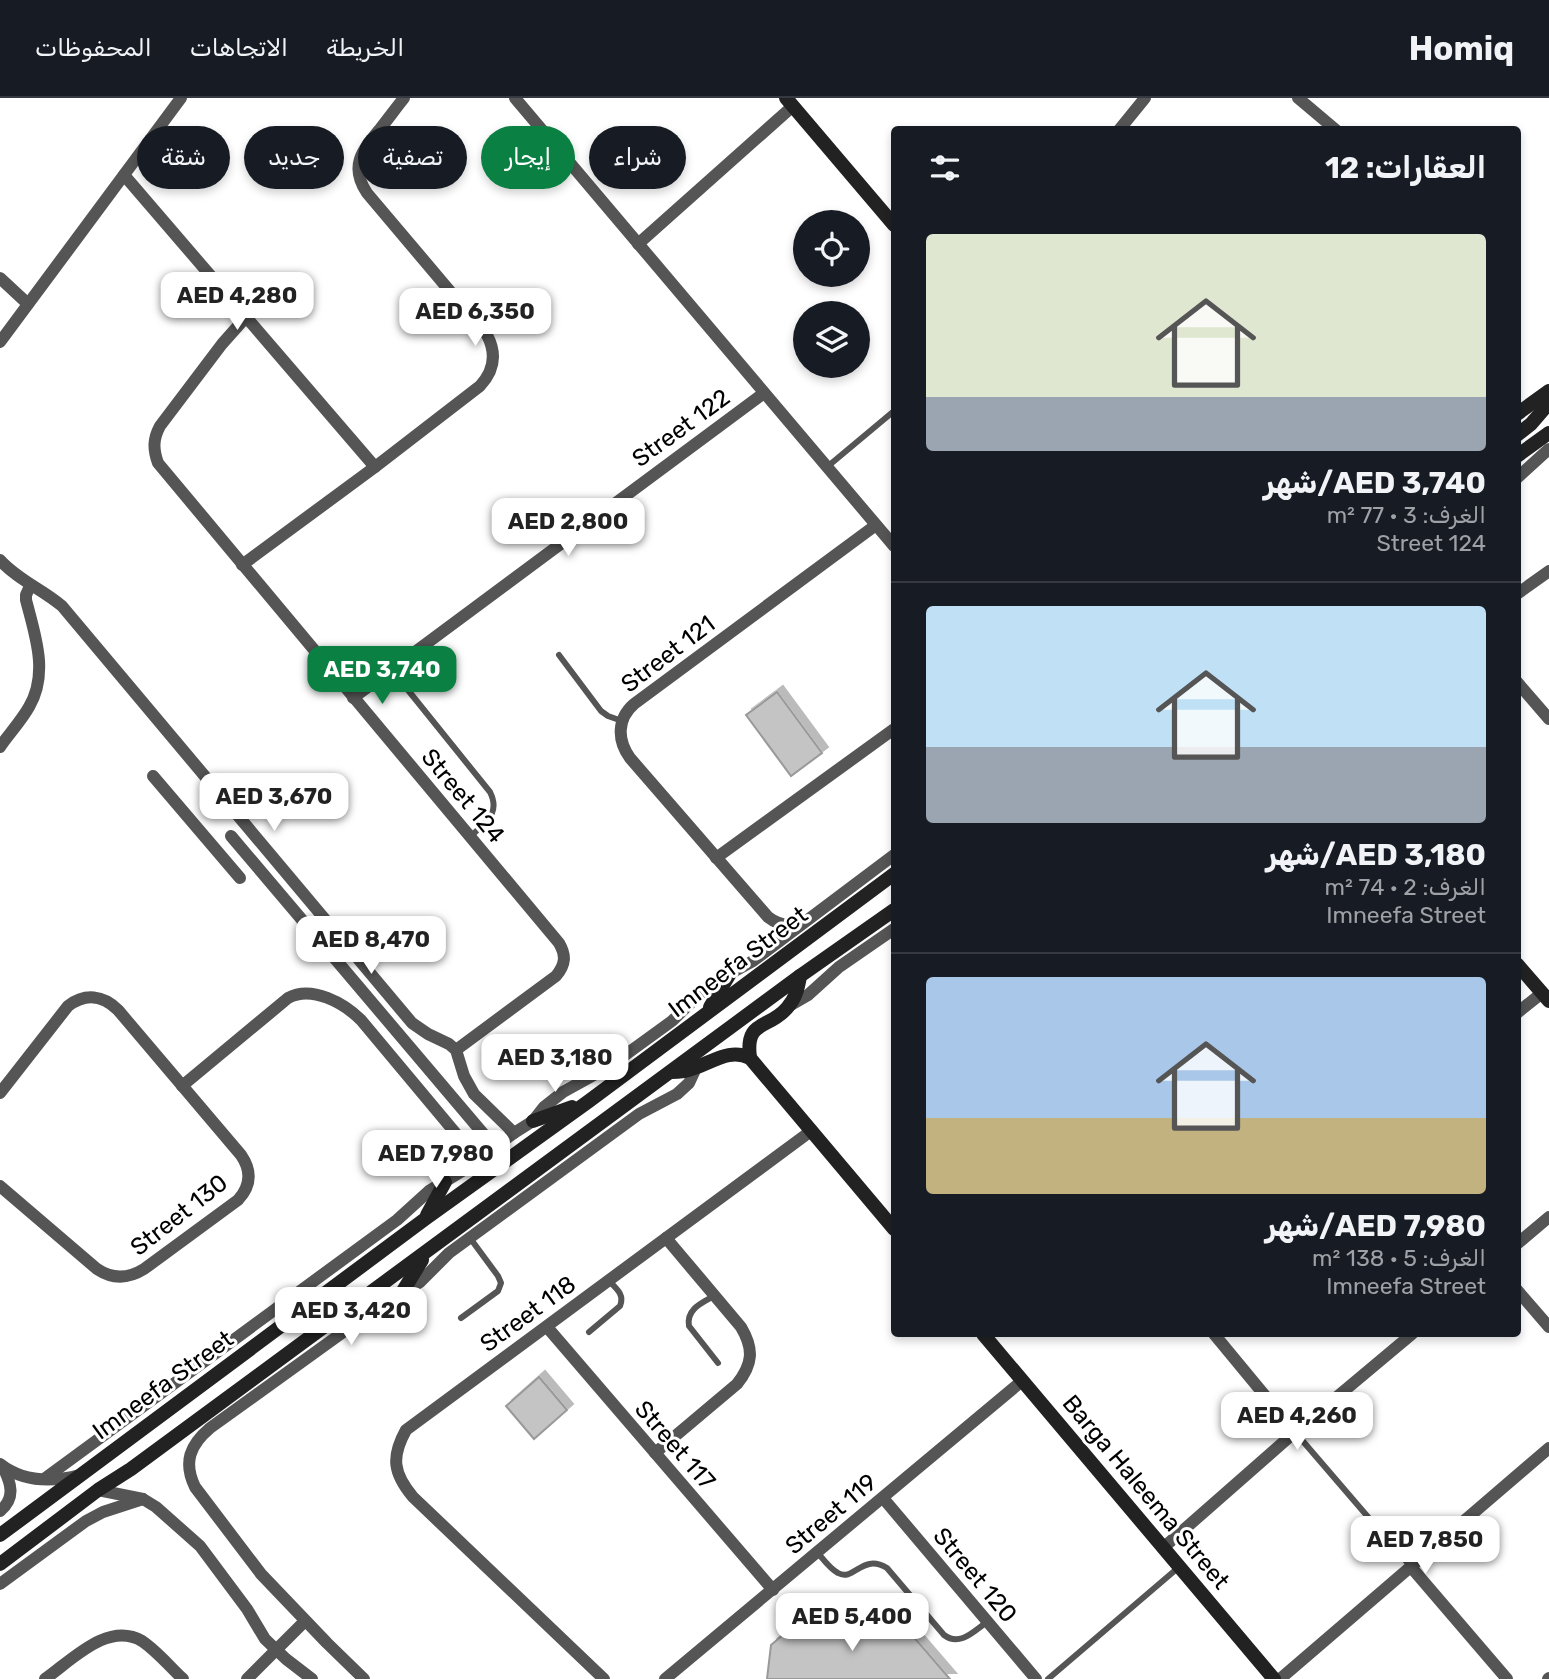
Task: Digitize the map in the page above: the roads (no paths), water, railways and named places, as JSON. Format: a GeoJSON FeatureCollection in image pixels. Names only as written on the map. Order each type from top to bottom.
{"type":"FeatureCollection","features":[{"type":"Feature","properties":{"kind":"street"},"geometry":{"type":"LineString","coordinates":[[0,342],[181,98]]}},
{"type":"Feature","properties":{"kind":"street"},"geometry":{"type":"LineString","coordinates":[[242,565],[375,467],[480,386],[490,374],[494,358],[487,334],[368,193],[360,179],[359,163],[364,148],[404,98]]}},
{"type":"Feature","properties":{"kind":"street"},"geometry":{"type":"LineString","coordinates":[[515,98],[891,542]]}},
{"type":"Feature","properties":{"kind":"street"},"geometry":{"type":"LineString","coordinates":[[1122,126],[1145,98]]}},
{"type":"Feature","properties":{"kind":"street"},"geometry":{"type":"LineString","coordinates":[[1298,98],[1331,126]]}},
{"type":"Feature","properties":{"kind":"street"},"geometry":{"type":"LineString","coordinates":[[638,244],[790,102],[891,221]]}},
{"type":"Feature","properties":{"kind":"street"},"geometry":{"type":"LineString","coordinates":[[124,175],[375,467]]}},
{"type":"Feature","properties":{"kind":"street"},"geometry":{"type":"LineString","coordinates":[[0,278],[28,304]]}},
{"type":"Feature","properties":{"kind":"street","name":"Street 124"},"geometry":{"type":"LineString","coordinates":[[246,317],[222,344],[160,426],[154,443],[158,463],[564,951],[565,961],[556,976],[456,1050]]}},
{"type":"Feature","properties":{"kind":"street"},"geometry":{"type":"LineString","coordinates":[[1521,411],[1549,391]]}},
{"type":"Feature","properties":{"kind":"street","name":"Street 122"},"geometry":{"type":"LineString","coordinates":[[353,698],[764,393]]}},
{"type":"Feature","properties":{"kind":"street"},"geometry":{"type":"LineString","coordinates":[[1521,432],[1549,403]]}},
{"type":"Feature","properties":{"kind":"street"},"geometry":{"type":"LineString","coordinates":[[1521,473],[1544,445],[1549,433]]}},
{"type":"Feature","properties":{"kind":"street"},"geometry":{"type":"LineString","coordinates":[[1521,454],[1544,445]]}},
{"type":"Feature","properties":{"kind":"street","name":"Street 121"},"geometry":{"type":"LineString","coordinates":[[768,917],[625,752],[620,737],[622,721],[634,704],[876,524]]}},
{"type":"Feature","properties":{"kind":"street"},"geometry":{"type":"LineString","coordinates":[[0,560],[30,586],[62,606],[412,1023],[456,1050],[464,1076],[474,1094],[514,1133]]}},
{"type":"Feature","properties":{"kind":"street"},"geometry":{"type":"LineString","coordinates":[[1521,591],[1549,571]]}},
{"type":"Feature","properties":{"kind":"street"},"geometry":{"type":"LineString","coordinates":[[0,747],[29,706],[38,677],[38,648],[26,600],[30,586]]}},
{"type":"Feature","properties":{"kind":"street"},"geometry":{"type":"LineString","coordinates":[[1521,687],[1549,719]]}},
{"type":"Feature","properties":{"kind":"street"},"geometry":{"type":"LineString","coordinates":[[716,858],[891,731]]}},
{"type":"Feature","properties":{"kind":"street"},"geometry":{"type":"LineString","coordinates":[[153,776],[240,878]]}},
{"type":"Feature","properties":{"kind":"street"},"geometry":{"type":"LineString","coordinates":[[217,850],[232,836],[242,820]]}},
{"type":"Feature","properties":{"kind":"street"},"geometry":{"type":"LineString","coordinates":[[232,836],[486,1136]]}},
{"type":"Feature","properties":{"kind":"street"},"geometry":{"type":"LineString","coordinates":[[768,917],[787,926],[820,919],[891,858]]}},
{"type":"Feature","properties":{"kind":"street","name":"Imneefa Street"},"geometry":{"type":"LineString","coordinates":[[0,1535],[425,1219],[704,1016],[820,919],[891,876]]}},
{"type":"Feature","properties":{"kind":"street","name":"Imneefa Street"},"geometry":{"type":"LineString","coordinates":[[0,1564],[800,976],[891,912]]}},
{"type":"Feature","properties":{"kind":"street"},"geometry":{"type":"LineString","coordinates":[[764,952],[768,939],[768,917]]}},
{"type":"Feature","properties":{"kind":"street"},"geometry":{"type":"LineString","coordinates":[[533,1121],[553,1100],[610,1066],[672,1021],[709,985],[747,965],[801,924]]}},
{"type":"Feature","properties":{"kind":"street"},"geometry":{"type":"LineString","coordinates":[[720,1057],[736,1041],[808,995],[839,967],[891,931]]}},
{"type":"Feature","properties":{"kind":"street"},"geometry":{"type":"LineString","coordinates":[[1521,969],[1545,997],[1521,1011]]}},
{"type":"Feature","properties":{"kind":"street"},"geometry":{"type":"LineString","coordinates":[[704,1016],[731,972]]}},
{"type":"Feature","properties":{"kind":"street"},"geometry":{"type":"LineString","coordinates":[[789,1006],[797,992],[800,976]]}},
{"type":"Feature","properties":{"kind":"street"},"geometry":{"type":"LineString","coordinates":[[182,1086],[288,998],[305,994],[325,997],[344,1006],[360,1020],[478,1160]]}},
{"type":"Feature","properties":{"kind":"street","name":"Street 130"},"geometry":{"type":"LineString","coordinates":[[0,1093],[62,1012],[74,1001],[97,998],[112,1004],[241,1155],[248,1168],[249,1182],[238,1200],[138,1273],[117,1277],[103,1273],[0,1186]]}},
{"type":"Feature","properties":{"kind":"street"},"geometry":{"type":"LineString","coordinates":[[750,1058],[749,1040],[755,1030]]}},
{"type":"Feature","properties":{"kind":"street"},"geometry":{"type":"LineString","coordinates":[[669,1072],[696,1068],[720,1057],[736,1054],[750,1058],[891,1225]]}},
{"type":"Feature","properties":{"kind":"street"},"geometry":{"type":"LineString","coordinates":[[365,1679],[261,1574],[195,1487],[190,1472],[190,1454],[199,1437],[378,1307],[429,1274],[449,1253],[639,1114],[677,1094],[689,1083],[696,1068]]}},
{"type":"Feature","properties":{"kind":"street"},"geometry":{"type":"LineString","coordinates":[[44,1479],[403,1216],[429,1191],[533,1121],[589,1101]]}},
{"type":"Feature","properties":{"kind":"street","name":"Street 118"},"geometry":{"type":"LineString","coordinates":[[604,1679],[403,1486],[397,1471],[398,1444],[406,1430],[811,1131]]}},
{"type":"Feature","properties":{"kind":"street"},"geometry":{"type":"LineString","coordinates":[[425,1219],[444,1182]]}},
{"type":"Feature","properties":{"kind":"street"},"geometry":{"type":"LineString","coordinates":[[1521,1241],[1549,1217]]}},
{"type":"Feature","properties":{"kind":"street"},"geometry":{"type":"LineString","coordinates":[[655,1453],[737,1384],[750,1363],[751,1350],[741,1327],[666,1238]]}},
{"type":"Feature","properties":{"kind":"street"},"geometry":{"type":"LineString","coordinates":[[403,1291],[427,1252]]}},
{"type":"Feature","properties":{"kind":"street"},"geometry":{"type":"LineString","coordinates":[[1521,1295],[1549,1327]]}},
{"type":"Feature","properties":{"kind":"street","name":"Street 117"},"geometry":{"type":"LineString","coordinates":[[547,1327],[773,1590]]}},
{"type":"Feature","properties":{"kind":"street","name":"Barga Haleema Street"},"geometry":{"type":"LineString","coordinates":[[985,1337],[1274,1679]]}},
{"type":"Feature","properties":{"kind":"street"},"geometry":{"type":"LineString","coordinates":[[1216,1337],[1295,1432]]}},
{"type":"Feature","properties":{"kind":"street"},"geometry":{"type":"LineString","coordinates":[[1163,1548],[1408,1337]]}},
{"type":"Feature","properties":{"kind":"street","name":"Street 119"},"geometry":{"type":"LineString","coordinates":[[665,1679],[1022,1381]]}},
{"type":"Feature","properties":{"kind":"street"},"geometry":{"type":"LineString","coordinates":[[1280,1679],[1549,1448]]}},
{"type":"Feature","properties":{"kind":"street"},"geometry":{"type":"LineString","coordinates":[[2,1466],[20,1476],[44,1479],[80,1475]]}},
{"type":"Feature","properties":{"kind":"street"},"geometry":{"type":"LineString","coordinates":[[0,1511],[8,1502],[11,1490],[9,1478],[2,1466]]}},
{"type":"Feature","properties":{"kind":"street"},"geometry":{"type":"LineString","coordinates":[[98,1490],[143,1499],[156,1507],[200,1546],[247,1609],[265,1639],[312,1679]]}},
{"type":"Feature","properties":{"kind":"street","name":"Street 120"},"geometry":{"type":"LineString","coordinates":[[883,1498],[1036,1679]]}},
{"type":"Feature","properties":{"kind":"street"},"geometry":{"type":"LineString","coordinates":[[0,1584],[86,1521],[103,1512],[143,1499]]}},
{"type":"Feature","properties":{"kind":"street"},"geometry":{"type":"LineString","coordinates":[[1411,1567],[1507,1679]]}},
{"type":"Feature","properties":{"kind":"street"},"geometry":{"type":"LineString","coordinates":[[247,1679],[305,1621]]}},
{"type":"Feature","properties":{"kind":"street"},"geometry":{"type":"LineString","coordinates":[[45,1679],[97,1641],[121,1635],[144,1643],[183,1679]]}},
{"type":"Feature","properties":{"kind":"lane"},"geometry":{"type":"LineString","coordinates":[[827,467],[891,414]]}},
{"type":"Feature","properties":{"kind":"lane"},"geometry":{"type":"LineString","coordinates":[[559,655],[601,711],[622,721]]}},
{"type":"Feature","properties":{"kind":"lane"},"geometry":{"type":"LineString","coordinates":[[391,669],[493,797],[494,813],[470,837]]}},
{"type":"Feature","properties":{"kind":"lane"},"geometry":{"type":"LineString","coordinates":[[461,1318],[498,1291],[501,1283],[470,1238]]}},
{"type":"Feature","properties":{"kind":"lane"},"geometry":{"type":"LineString","coordinates":[[589,1332],[622,1302],[621,1295],[609,1281]]}},
{"type":"Feature","properties":{"kind":"lane"},"geometry":{"type":"LineString","coordinates":[[715,1296],[694,1309],[688,1320],[689,1326],[718,1363]]}},
{"type":"Feature","properties":{"kind":"lane"},"geometry":{"type":"LineString","coordinates":[[1295,1432],[1411,1567]]}},
{"type":"Feature","properties":{"kind":"lane"},"geometry":{"type":"LineString","coordinates":[[817,1552],[836,1572],[843,1575],[872,1563],[887,1568],[944,1635],[951,1639],[963,1638],[987,1622]]}},
{"type":"Feature","properties":{"kind":"lane"},"geometry":{"type":"LineString","coordinates":[[1048,1679],[1179,1567]]}}]}
